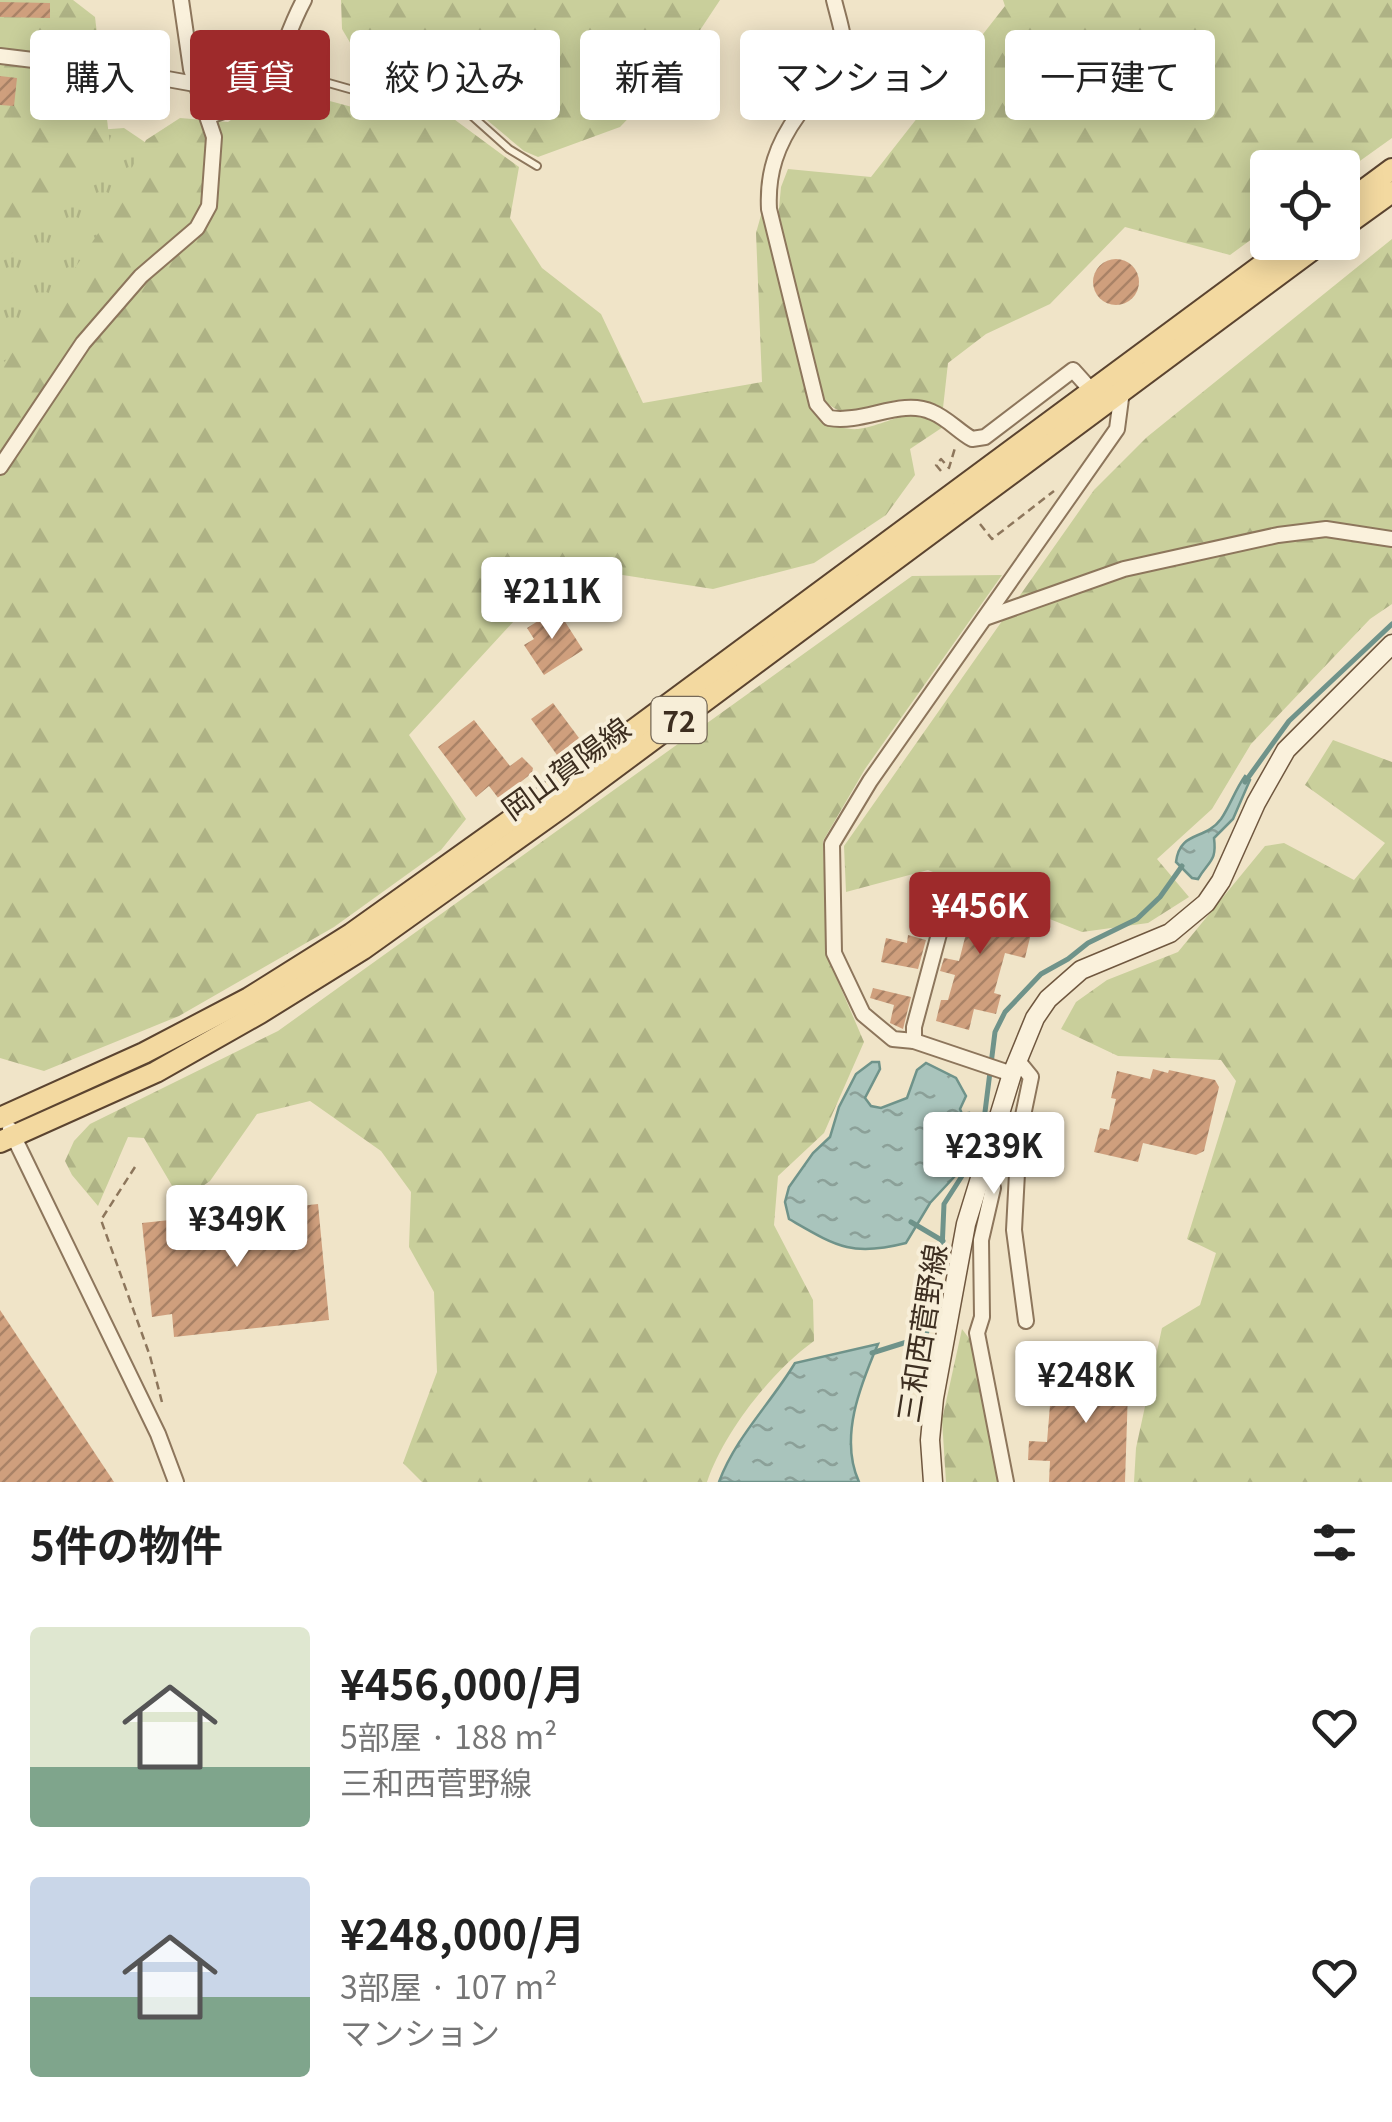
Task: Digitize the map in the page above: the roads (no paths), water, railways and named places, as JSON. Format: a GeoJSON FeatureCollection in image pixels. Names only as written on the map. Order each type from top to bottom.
{"type":"FeatureCollection","features":[{"type":"Feature","properties":{"kind":"main road"},"geometry":{"type":"LineString","coordinates":[[1360,193],[1392,170]]}},
{"type":"Feature","properties":{"kind":"main road"},"geometry":{"type":"LineString","coordinates":[[1360,215],[1392,192]]}},
{"type":"Feature","properties":{"kind":"main road","name":"岡山賀陽線"},"geometry":{"type":"LineString","coordinates":[[1,1115],[144,1053],[249,998],[351,934],[548,794],[1268,260]]}},
{"type":"Feature","properties":{"kind":"main road","name":"岡山賀陽線"},"geometry":{"type":"LineString","coordinates":[[7,1140],[156,1072],[260,1014],[363,949],[562,807],[1299,260]]}},
{"type":"Feature","properties":{"kind":"main road","name":"三和西菅野線"},"geometry":{"type":"LineString","coordinates":[[933,1482],[930,1440],[934,1398],[966,1224],[1015,1067],[1035,1018],[1063,983],[1081,970],[1170,933],[1206,903],[1221,881],[1256,803],[1286,750],[1392,644]]}},
{"type":"Feature","properties":{"kind":"street"},"geometry":{"type":"LineString","coordinates":[[181,0],[190,54]]}},
{"type":"Feature","properties":{"kind":"street"},"geometry":{"type":"LineString","coordinates":[[292,30],[304,0]]}},
{"type":"Feature","properties":{"kind":"street"},"geometry":{"type":"LineString","coordinates":[[834,0],[845,54],[843,64],[800,112],[782,139],[768,181],[769,209],[817,404],[828,418],[861,419],[912,406],[933,412],[972,440],[985,437],[1073,370],[1091,390]]}},
{"type":"Feature","properties":{"kind":"street"},"geometry":{"type":"LineString","coordinates":[[0,56],[190,83]]}},
{"type":"Feature","properties":{"kind":"street"},"geometry":{"type":"LineString","coordinates":[[0,466],[83,343],[141,276],[198,228],[209,206],[214,138],[210,120]]}},
{"type":"Feature","properties":{"kind":"street"},"geometry":{"type":"LineString","coordinates":[[1026,1321],[1014,1230],[1019,1135],[1030,1077],[1015,1067],[990,1066],[914,1040],[893,1039],[863,1014],[834,953],[832,844],[870,781],[1117,429],[1122,391]]}},
{"type":"Feature","properties":{"kind":"street"},"geometry":{"type":"LineString","coordinates":[[986,618],[1124,570],[1278,535],[1326,529],[1392,539]]}},
{"type":"Feature","properties":{"kind":"street"},"geometry":{"type":"LineString","coordinates":[[914,1040],[914,1027],[944,920]]}},
{"type":"Feature","properties":{"kind":"street"},"geometry":{"type":"LineString","coordinates":[[1,1115],[7,1140],[141,1398],[176,1482]]}},
{"type":"Feature","properties":{"kind":"street"},"geometry":{"type":"LineString","coordinates":[[984,1160],[993,1188],[981,1240],[982,1317],[977,1333],[1006,1482]]}},
{"type":"Feature","properties":{"kind":"lane"},"geometry":{"type":"LineString","coordinates":[[330,83],[392,101],[446,102],[462,107],[509,149],[538,166]]}},
{"type":"Feature","properties":{"kind":"water"},"geometry":{"type":"Polygon","coordinates":[[[1245,776],[1250,780],[1233,819],[1214,838],[1211,860],[1198,879],[1192,878],[1176,862],[1178,852],[1188,840],[1215,826],[1245,776]]]}},
{"type":"Feature","properties":{"kind":"water"},"geometry":{"type":"Polygon","coordinates":[[[872,1062],[879,1062],[880,1069],[865,1098],[871,1106],[881,1108],[907,1098],[917,1070],[926,1063],[956,1078],[966,1096],[960,1109],[962,1114],[969,1113],[970,1120],[956,1175],[930,1203],[906,1243],[857,1249],[832,1242],[789,1219],[785,1202],[789,1187],[813,1153],[830,1137],[839,1107],[856,1074],[872,1062]]]}},
{"type":"Feature","properties":{"kind":"water"},"geometry":{"type":"Polygon","coordinates":[[[878,1344],[851,1430],[853,1465],[859,1482],[719,1482],[744,1436],[795,1363],[878,1344]]]}},
{"type":"Feature","properties":{"kind":"waterway"},"geometry":{"type":"LineString","coordinates":[[1245,782],[1289,721],[1392,624]]}},
{"type":"Feature","properties":{"kind":"waterway"},"geometry":{"type":"LineString","coordinates":[[872,1353],[926,1336],[942,1250],[944,1204],[962,1176],[985,1112],[995,1032],[1005,1012],[1041,974],[1088,943],[1137,919],[1160,897],[1182,866]]}},
{"type":"Feature","properties":{"kind":"waterway"},"geometry":{"type":"LineString","coordinates":[[911,1222],[943,1241]]}}]}
